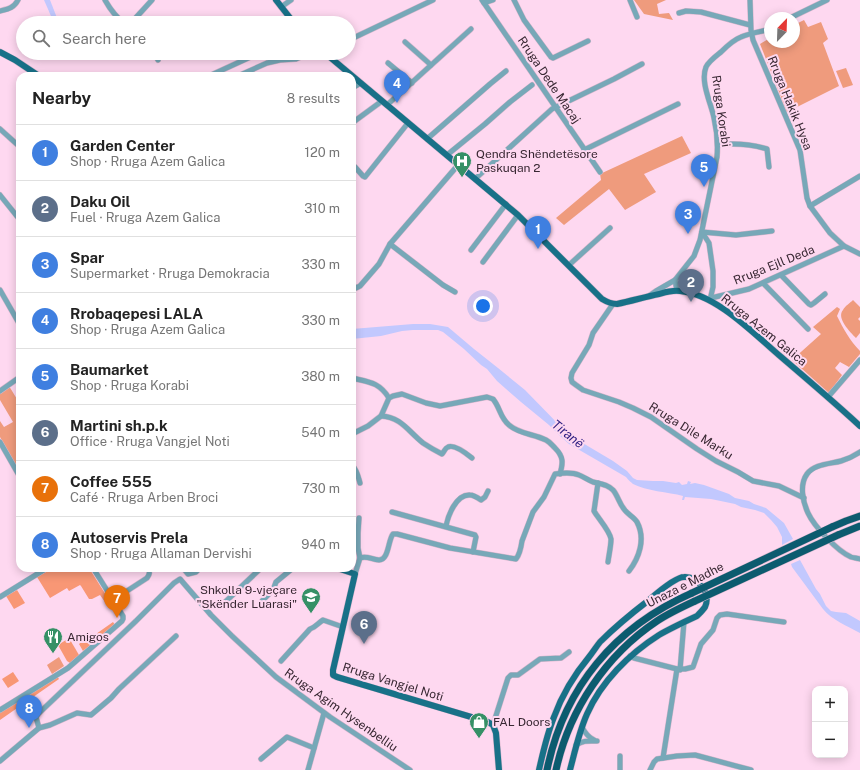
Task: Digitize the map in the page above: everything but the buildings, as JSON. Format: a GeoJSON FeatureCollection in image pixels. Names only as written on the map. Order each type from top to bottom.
{"type":"FeatureCollection","features":[{"type":"Feature","properties":{"kind":"highway","name":"Unaza e Madhe"},"geometry":{"type":"LineString","coordinates":[[547,770],[554,743],[566,712],[581,685],[601,658],[618,640],[638,623],[656,611],[692,593],[832,527],[860,516]]}},
{"type":"Feature","properties":{"kind":"highway","name":"Unaza e Madhe"},"geometry":{"type":"LineString","coordinates":[[556,770],[565,739],[572,722],[591,687],[621,650],[650,626],[667,615],[695,601],[860,526]]}},
{"type":"Feature","properties":{"kind":"main road"},"geometry":{"type":"LineString","coordinates":[[276,0],[289,16]]}},
{"type":"Feature","properties":{"kind":"main road"},"geometry":{"type":"LineString","coordinates":[[0,52],[33,72]]}},
{"type":"Feature","properties":{"kind":"main road"},"geometry":{"type":"LineString","coordinates":[[333,60],[348,72]]}},
{"type":"Feature","properties":{"kind":"main road"},"geometry":{"type":"LineString","coordinates":[[356,79],[506,204],[602,299],[613,304]]}},
{"type":"Feature","properties":{"kind":"main road","name":"Rruga Azem Galica"},"geometry":{"type":"LineString","coordinates":[[613,304],[633,301],[670,291],[691,293],[710,300],[736,318],[860,426]]}},
{"type":"Feature","properties":{"kind":"main road"},"geometry":{"type":"LineString","coordinates":[[349,572],[355,574]]}},
{"type":"Feature","properties":{"kind":"main road","name":"Rruga Vangjel Noti"},"geometry":{"type":"LineString","coordinates":[[355,574],[333,675],[488,722],[493,725]]}},
{"type":"Feature","properties":{"kind":"main road"},"geometry":{"type":"LineString","coordinates":[[539,770],[548,733],[562,697],[574,676],[600,643],[625,619],[678,578],[689,577],[700,584],[706,593],[707,600],[702,612],[645,644],[630,656],[610,677],[596,696],[582,727],[570,770]]}},
{"type":"Feature","properties":{"kind":"main road"},"geometry":{"type":"LineString","coordinates":[[493,725],[496,733],[499,770]]}},
{"type":"Feature","properties":{"kind":"street"},"geometry":{"type":"LineString","coordinates":[[0,11],[12,8],[18,0]]}},
{"type":"Feature","properties":{"kind":"street"},"geometry":{"type":"LineString","coordinates":[[105,0],[116,16]]}},
{"type":"Feature","properties":{"kind":"street"},"geometry":{"type":"LineString","coordinates":[[137,16],[152,0]]}},
{"type":"Feature","properties":{"kind":"street"},"geometry":{"type":"LineString","coordinates":[[281,6],[291,0]]}},
{"type":"Feature","properties":{"kind":"street"},"geometry":{"type":"LineString","coordinates":[[356,37],[433,0]]}},
{"type":"Feature","properties":{"kind":"street"},"geometry":{"type":"LineString","coordinates":[[483,2],[493,0]]}},
{"type":"Feature","properties":{"kind":"street"},"geometry":{"type":"LineString","coordinates":[[514,0],[524,20],[551,57],[553,58],[588,41]]}},
{"type":"Feature","properties":{"kind":"street"},"geometry":{"type":"LineString","coordinates":[[630,0],[637,17]]}},
{"type":"Feature","properties":{"kind":"street","name":"Rruga Hakik Hysa"},"geometry":{"type":"LineString","coordinates":[[750,0],[750,25],[753,40],[800,150],[807,198],[810,206],[830,233],[844,246],[860,254]]}},
{"type":"Feature","properties":{"kind":"street"},"geometry":{"type":"LineString","coordinates":[[800,13],[826,0]]}},
{"type":"Feature","properties":{"kind":"street","name":"Rruga Dede Macaj"},"geometry":{"type":"LineString","coordinates":[[483,2],[600,172]]}},
{"type":"Feature","properties":{"kind":"street"},"geometry":{"type":"LineString","coordinates":[[679,13],[686,11],[701,12],[750,25]]}},
{"type":"Feature","properties":{"kind":"street"},"geometry":{"type":"LineString","coordinates":[[356,121],[385,103],[412,83],[471,29]]}},
{"type":"Feature","properties":{"kind":"street","name":"Rruga Korabi"},"geometry":{"type":"LineString","coordinates":[[675,280],[694,256],[699,244],[717,157],[718,144],[715,119],[704,77],[706,68],[710,62],[740,37],[764,31]]}},
{"type":"Feature","properties":{"kind":"street"},"geometry":{"type":"LineString","coordinates":[[405,42],[431,65]]}},
{"type":"Feature","properties":{"kind":"street"},"geometry":{"type":"LineString","coordinates":[[218,72],[244,60]]}},
{"type":"Feature","properties":{"kind":"street"},"geometry":{"type":"LineString","coordinates":[[247,72],[267,63],[280,60]]}},
{"type":"Feature","properties":{"kind":"street"},"geometry":{"type":"LineString","coordinates":[[388,63],[412,83]]}},
{"type":"Feature","properties":{"kind":"street"},"geometry":{"type":"LineString","coordinates":[[475,179],[552,109],[642,64]]}},
{"type":"Feature","properties":{"kind":"street"},"geometry":{"type":"LineString","coordinates":[[427,138],[506,71]]}},
{"type":"Feature","properties":{"kind":"street"},"geometry":{"type":"LineString","coordinates":[[356,86],[361,83]]}},
{"type":"Feature","properties":{"kind":"street"},"geometry":{"type":"LineString","coordinates":[[447,155],[532,85]]}},
{"type":"Feature","properties":{"kind":"street"},"geometry":{"type":"LineString","coordinates":[[584,150],[678,104]]}},
{"type":"Feature","properties":{"kind":"street"},"geometry":{"type":"LineString","coordinates":[[356,168],[365,177],[408,123]]}},
{"type":"Feature","properties":{"kind":"street"},"geometry":{"type":"LineString","coordinates":[[0,129],[16,143]]}},
{"type":"Feature","properties":{"kind":"street"},"geometry":{"type":"LineString","coordinates":[[718,144],[733,143],[767,149],[769,167]]}},
{"type":"Feature","properties":{"kind":"street"},"geometry":{"type":"LineString","coordinates":[[356,288],[360,286],[379,264],[390,244],[458,165]]}},
{"type":"Feature","properties":{"kind":"street"},"geometry":{"type":"LineString","coordinates":[[810,206],[860,176]]}},
{"type":"Feature","properties":{"kind":"street"},"geometry":{"type":"LineString","coordinates":[[0,195],[16,215]]}},
{"type":"Feature","properties":{"kind":"street"},"geometry":{"type":"LineString","coordinates":[[471,250],[506,204]]}},
{"type":"Feature","properties":{"kind":"street"},"geometry":{"type":"LineString","coordinates":[[483,262],[518,215]]}},
{"type":"Feature","properties":{"kind":"street"},"geometry":{"type":"LineString","coordinates":[[569,265],[610,228]]}},
{"type":"Feature","properties":{"kind":"street"},"geometry":{"type":"LineString","coordinates":[[702,232],[736,235],[772,231]]}},
{"type":"Feature","properties":{"kind":"street"},"geometry":{"type":"LineString","coordinates":[[702,232],[709,243],[713,271],[713,287],[710,300]]}},
{"type":"Feature","properties":{"kind":"street"},"geometry":{"type":"LineString","coordinates":[[390,244],[443,285],[455,292]]}},
{"type":"Feature","properties":{"kind":"street","name":"Rruga Ejll Deda"},"geometry":{"type":"LineString","coordinates":[[710,300],[750,289],[844,246]]}},
{"type":"Feature","properties":{"kind":"street"},"geometry":{"type":"LineString","coordinates":[[781,274],[811,305],[825,294]]}},
{"type":"Feature","properties":{"kind":"street"},"geometry":{"type":"LineString","coordinates":[[649,296],[675,280],[677,291]]}},
{"type":"Feature","properties":{"kind":"street"},"geometry":{"type":"LineString","coordinates":[[763,283],[808,329]]}},
{"type":"Feature","properties":{"kind":"street"},"geometry":{"type":"LineString","coordinates":[[0,290],[16,318]]}},
{"type":"Feature","properties":{"kind":"street","name":"Rruga Dile Marku"},"geometry":{"type":"LineString","coordinates":[[613,304],[593,333],[589,344],[572,373],[572,382],[583,390],[619,402],[651,417],[716,461],[753,481],[778,486],[804,498]]}},
{"type":"Feature","properties":{"kind":"street"},"geometry":{"type":"LineString","coordinates":[[828,398],[860,360]]}},
{"type":"Feature","properties":{"kind":"street"},"geometry":{"type":"LineString","coordinates":[[356,379],[380,386],[389,398]]}},
{"type":"Feature","properties":{"kind":"street"},"geometry":{"type":"LineString","coordinates":[[0,391],[16,380]]}},
{"type":"Feature","properties":{"kind":"street"},"geometry":{"type":"LineString","coordinates":[[356,432],[368,426],[381,416],[389,398],[393,396],[402,394],[426,403],[440,406],[493,398],[507,424],[515,429],[548,441],[558,451],[563,462],[560,474]]}},
{"type":"Feature","properties":{"kind":"street"},"geometry":{"type":"LineString","coordinates":[[381,416],[388,416],[404,425],[424,443],[442,454],[446,447],[450,446],[456,447],[472,458]]}},
{"type":"Feature","properties":{"kind":"street"},"geometry":{"type":"LineString","coordinates":[[0,442],[16,470]]}},
{"type":"Feature","properties":{"kind":"street"},"geometry":{"type":"LineString","coordinates":[[859,453],[841,461],[818,466],[811,470],[804,479],[803,488],[808,514],[826,537],[837,548],[852,557],[860,558]]}},
{"type":"Feature","properties":{"kind":"street"},"geometry":{"type":"LineString","coordinates":[[356,470],[360,483]]}},
{"type":"Feature","properties":{"kind":"street"},"geometry":{"type":"LineString","coordinates":[[359,518],[358,548],[360,558],[364,557],[382,560],[385,558],[391,536],[393,534],[397,534],[450,548],[516,559],[519,555],[522,541],[533,512],[544,497],[555,474],[575,474],[608,486],[614,492],[625,511],[636,522],[641,534],[641,545],[636,560],[629,571]]}},
{"type":"Feature","properties":{"kind":"street"},"geometry":{"type":"LineString","coordinates":[[598,483],[594,512],[611,538],[608,562]]}},
{"type":"Feature","properties":{"kind":"street"},"geometry":{"type":"LineString","coordinates":[[446,526],[450,512],[459,500],[467,495],[471,495],[482,500],[488,491]]}},
{"type":"Feature","properties":{"kind":"street"},"geometry":{"type":"LineString","coordinates":[[392,512],[475,535],[476,537],[473,552]]}},
{"type":"Feature","properties":{"kind":"street","name":"Rruga Vangjel Noti"},"geometry":{"type":"LineString","coordinates":[[356,571],[360,558]]}},
{"type":"Feature","properties":{"kind":"street"},"geometry":{"type":"LineString","coordinates":[[0,597],[41,572]]}},
{"type":"Feature","properties":{"kind":"street"},"geometry":{"type":"LineString","coordinates":[[0,710],[68,668],[122,621],[123,616],[96,572]]}},
{"type":"Feature","properties":{"kind":"street"},"geometry":{"type":"LineString","coordinates":[[113,600],[148,578],[150,572]]}},
{"type":"Feature","properties":{"kind":"street"},"geometry":{"type":"LineString","coordinates":[[186,572],[188,574],[196,572]]}},
{"type":"Feature","properties":{"kind":"street"},"geometry":{"type":"LineString","coordinates":[[221,606],[256,572]]}},
{"type":"Feature","properties":{"kind":"street"},"geometry":{"type":"LineString","coordinates":[[262,601],[273,590],[276,582],[288,572]]}},
{"type":"Feature","properties":{"kind":"street","name":"Rruga Agim Hysenbelliu"},"geometry":{"type":"LineString","coordinates":[[39,728],[36,717],[38,714],[174,583],[180,579],[232,636],[276,677],[400,768],[410,770]]}},
{"type":"Feature","properties":{"kind":"street"},"geometry":{"type":"LineString","coordinates":[[630,656],[685,670],[693,667],[701,644],[713,630],[717,618],[720,615],[727,614],[784,622]]}},
{"type":"Feature","properties":{"kind":"street"},"geometry":{"type":"LineString","coordinates":[[281,661],[310,629],[315,627],[321,620],[343,627]]}},
{"type":"Feature","properties":{"kind":"street"},"geometry":{"type":"LineString","coordinates":[[662,758],[678,669],[684,622]]}},
{"type":"Feature","properties":{"kind":"street"},"geometry":{"type":"LineString","coordinates":[[0,761],[39,728],[50,725],[77,713],[91,715],[176,636]]}},
{"type":"Feature","properties":{"kind":"street"},"geometry":{"type":"LineString","coordinates":[[493,725],[508,678],[511,675],[518,675],[540,659],[561,658],[569,652]]}},
{"type":"Feature","properties":{"kind":"street"},"geometry":{"type":"LineString","coordinates":[[308,770],[324,713]]}},
{"type":"Feature","properties":{"kind":"street"},"geometry":{"type":"LineString","coordinates":[[576,745],[585,741],[597,741],[588,737],[582,727]]}},
{"type":"Feature","properties":{"kind":"street"},"geometry":{"type":"LineString","coordinates":[[261,759],[287,737],[314,748]]}},
{"type":"Feature","properties":{"kind":"street"},"geometry":{"type":"LineString","coordinates":[[650,770],[657,759],[695,755],[737,768],[751,770]]}},
{"type":"Feature","properties":{"kind":"street"},"geometry":{"type":"LineString","coordinates":[[620,756],[620,770]]}},
{"type":"Feature","properties":{"kind":"shaded area"},"geometry":{"type":"Polygon","coordinates":[[[634,0],[666,0],[657,4],[659,14],[669,13],[673,20],[644,14],[634,0]]]}},
{"type":"Feature","properties":{"kind":"shaded area"},"geometry":{"type":"Polygon","coordinates":[[[804,20],[808,27],[821,22],[828,39],[823,43],[839,86],[787,112],[760,44],[764,42],[764,48],[800,48],[800,22],[804,20]]]}},
{"type":"Feature","properties":{"kind":"shaded area"},"geometry":{"type":"Polygon","coordinates":[[[846,68],[853,85],[843,88],[836,71],[846,68]]]}},
{"type":"Feature","properties":{"kind":"shaded area"},"geometry":{"type":"Polygon","coordinates":[[[682,136],[691,153],[644,174],[656,192],[625,210],[609,189],[564,225],[556,218],[601,180],[600,174],[682,136]]]}},
{"type":"Feature","properties":{"kind":"shaded area"},"geometry":{"type":"Polygon","coordinates":[[[853,300],[860,307],[860,317],[858,319],[860,321],[860,333],[856,338],[842,321],[841,317],[841,313],[853,300]]]}},
{"type":"Feature","properties":{"kind":"shaded area"},"geometry":{"type":"Polygon","coordinates":[[[837,307],[840,309],[837,316],[844,330],[860,351],[860,354],[849,367],[840,362],[835,368],[842,375],[829,393],[792,360],[821,334],[813,327],[837,307]]]}},
{"type":"Feature","properties":{"kind":"shaded area"},"geometry":{"type":"Polygon","coordinates":[[[9,386],[16,397],[16,466],[0,437],[0,421],[4,427],[13,422],[0,400],[0,394],[9,386]]]}},
{"type":"Feature","properties":{"kind":"shaded area"},"geometry":{"type":"Polygon","coordinates":[[[46,572],[92,572],[111,603],[107,605],[100,595],[89,599],[80,585],[69,591],[67,588],[50,598],[37,577],[46,572]]]}},
{"type":"Feature","properties":{"kind":"shaded area"},"geometry":{"type":"Polygon","coordinates":[[[17,590],[25,603],[14,609],[6,596],[17,590]]]}},
{"type":"Feature","properties":{"kind":"shaded area"},"geometry":{"type":"Polygon","coordinates":[[[113,622],[115,625],[83,651],[79,644],[113,622]]]}},
{"type":"Feature","properties":{"kind":"shaded area"},"geometry":{"type":"Polygon","coordinates":[[[69,638],[79,655],[70,663],[67,661],[58,645],[69,638]]]}},
{"type":"Feature","properties":{"kind":"shaded area"},"geometry":{"type":"Polygon","coordinates":[[[59,657],[64,666],[52,674],[47,665],[59,657]]]}},
{"type":"Feature","properties":{"kind":"shaded area"},"geometry":{"type":"Polygon","coordinates":[[[13,672],[19,681],[8,688],[2,679],[13,672]]]}},
{"type":"Feature","properties":{"kind":"shaded area"},"geometry":{"type":"Polygon","coordinates":[[[57,676],[59,679],[0,720],[0,712],[57,676]]]}},
{"type":"Feature","properties":{"kind":"water"},"geometry":{"type":"Polygon","coordinates":[[[44,0],[50,0],[56,16],[51,16],[44,0]]]}},
{"type":"Feature","properties":{"kind":"water","name":"Tiranë"},"geometry":{"type":"Polygon","coordinates":[[[413,324],[430,324],[448,327],[525,390],[566,432],[613,461],[627,471],[633,478],[637,480],[679,482],[682,485],[687,484],[688,481],[691,482],[690,484],[695,483],[704,485],[729,494],[735,498],[749,501],[766,508],[784,523],[793,539],[782,545],[782,537],[777,527],[764,513],[735,504],[711,499],[685,497],[684,500],[682,500],[683,496],[651,490],[633,484],[626,477],[569,444],[497,381],[487,369],[443,332],[438,330],[413,330],[356,339],[356,329],[413,324]]]}},
{"type":"Feature","properties":{"kind":"water"},"geometry":{"type":"Polygon","coordinates":[[[800,560],[826,606],[831,611],[846,613],[860,621],[860,633],[835,620],[823,609],[792,567],[791,564],[800,560]]]}},
{"type":"Feature","properties":{"kind":"place","name":"Rrobaqepesi LALA"},"geometry":{"type":"Point","coordinates":[397,103]}},
{"type":"Feature","properties":{"kind":"place","name":"Qendra Shëndetësore Paskuqan 2"},"geometry":{"type":"Point","coordinates":[462,178]}},
{"type":"Feature","properties":{"kind":"place","name":"Baumarket"},"geometry":{"type":"Point","coordinates":[704,187]}},
{"type":"Feature","properties":{"kind":"place","name":"Spar"},"geometry":{"type":"Point","coordinates":[688,234]}},
{"type":"Feature","properties":{"kind":"place","name":"Garden Center"},"geometry":{"type":"Point","coordinates":[538,249]}},
{"type":"Feature","properties":{"kind":"place","name":"Daku Oil"},"geometry":{"type":"Point","coordinates":[691,302]}},
{"type":"Feature","properties":{"kind":"place","name":"Shkolla 9-vjeçare \"Skënder Luarasi\""},"geometry":{"type":"Point","coordinates":[311,614]}},
{"type":"Feature","properties":{"kind":"place","name":"Coffee 555"},"geometry":{"type":"Point","coordinates":[117,618]}},
{"type":"Feature","properties":{"kind":"place","name":"Martini sh.p.k"},"geometry":{"type":"Point","coordinates":[364,644]}},
{"type":"Feature","properties":{"kind":"place","name":"Amigos"},"geometry":{"type":"Point","coordinates":[53,654]}},
{"type":"Feature","properties":{"kind":"place","name":"Autoservis Prela"},"geometry":{"type":"Point","coordinates":[29,728]}},
{"type":"Feature","properties":{"kind":"place","name":"FAL Doors"},"geometry":{"type":"Point","coordinates":[479,739]}}]}
